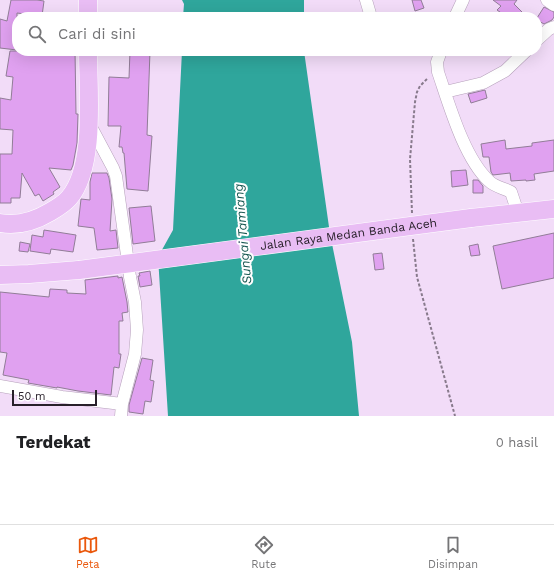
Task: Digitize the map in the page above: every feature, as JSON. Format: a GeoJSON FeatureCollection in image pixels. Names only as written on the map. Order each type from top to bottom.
{"type":"FeatureCollection","features":[{"type":"Feature","properties":{"kind":"highway"},"geometry":{"type":"LineString","coordinates":[[88,0],[88,12]]}},
{"type":"Feature","properties":{"kind":"highway"},"geometry":{"type":"LineString","coordinates":[[0,223],[21,223],[41,218],[62,205],[70,197],[81,176],[87,156],[88,56]]}},
{"type":"Feature","properties":{"kind":"highway","name":"Jalan Raya Medan Banda Aceh"},"geometry":{"type":"LineString","coordinates":[[0,275],[79,270],[471,218],[554,209]]}},
{"type":"Feature","properties":{"kind":"street"},"geometry":{"type":"LineString","coordinates":[[366,0],[370,12]]}},
{"type":"Feature","properties":{"kind":"street"},"geometry":{"type":"LineString","coordinates":[[458,12],[463,0]]}},
{"type":"Feature","properties":{"kind":"street"},"geometry":{"type":"LineString","coordinates":[[547,0],[554,5]]}},
{"type":"Feature","properties":{"kind":"street"},"geometry":{"type":"LineString","coordinates":[[542,35],[549,29],[554,27]]}},
{"type":"Feature","properties":{"kind":"street"},"geometry":{"type":"LineString","coordinates":[[439,56],[437,62],[438,72],[466,150],[488,181],[511,192],[518,214]]}},
{"type":"Feature","properties":{"kind":"street"},"geometry":{"type":"LineString","coordinates":[[445,92],[483,83],[504,71],[520,56]]}},
{"type":"Feature","properties":{"kind":"street"},"geometry":{"type":"LineString","coordinates":[[0,386],[122,410],[135,354],[137,330],[136,311],[116,176],[88,122]]}},
{"type":"Feature","properties":{"kind":"path"},"geometry":{"type":"LineString","coordinates":[[412,213],[410,159],[417,92],[424,81],[438,72]]}},
{"type":"Feature","properties":{"kind":"path"},"geometry":{"type":"LineString","coordinates":[[413,237],[417,277],[455,416]]}},
{"type":"Feature","properties":{"kind":"water"},"geometry":{"type":"Polygon","coordinates":[[[182,0],[304,0],[304,12],[183,12],[184,4],[182,0]]]}},
{"type":"Feature","properties":{"kind":"water","name":"Sungai Tamiang"},"geometry":{"type":"Polygon","coordinates":[[[182,56],[305,56],[330,234],[352,342],[359,416],[168,416],[158,257],[173,230],[182,56]]]}},
{"type":"Feature","properties":{"kind":"building"},"geometry":{"type":"Polygon","coordinates":[[[11,0],[44,1],[43,12],[12,12],[12,49],[0,48],[0,19],[7,21],[11,0]]]}},
{"type":"Feature","properties":{"kind":"building"},"geometry":{"type":"Polygon","coordinates":[[[412,0],[421,0],[424,8],[415,11],[412,0]]]}},
{"type":"Feature","properties":{"kind":"building"},"geometry":{"type":"Polygon","coordinates":[[[493,0],[517,0],[514,4],[522,12],[500,12],[497,10],[501,6],[493,0]]]}},
{"type":"Feature","properties":{"kind":"building"},"geometry":{"type":"Polygon","coordinates":[[[544,7],[554,12],[554,17],[552,20],[544,24],[542,23],[541,12],[544,7]]]}},
{"type":"Feature","properties":{"kind":"building"},"geometry":{"type":"Polygon","coordinates":[[[10,51],[12,51],[12,56],[75,56],[76,114],[78,114],[77,143],[73,165],[71,170],[49,168],[60,187],[53,192],[54,194],[43,201],[39,194],[35,196],[22,173],[20,198],[11,198],[11,203],[0,203],[0,154],[12,154],[13,130],[0,129],[0,98],[11,100],[13,77],[6,76],[10,51]]]}},
{"type":"Feature","properties":{"kind":"building"},"geometry":{"type":"Polygon","coordinates":[[[130,56],[150,56],[147,135],[152,136],[148,191],[127,189],[124,153],[122,147],[119,147],[121,126],[108,126],[109,77],[129,78],[130,56]]]}},
{"type":"Feature","properties":{"kind":"building"},"geometry":{"type":"Polygon","coordinates":[[[485,90],[487,98],[471,103],[468,94],[485,90]]]}},
{"type":"Feature","properties":{"kind":"building"},"geometry":{"type":"Polygon","coordinates":[[[505,140],[506,149],[532,146],[532,143],[554,140],[554,171],[534,174],[535,180],[526,181],[511,181],[510,173],[493,175],[491,172],[489,157],[483,157],[481,144],[505,140]]]}},
{"type":"Feature","properties":{"kind":"building"},"geometry":{"type":"Polygon","coordinates":[[[466,170],[468,185],[452,187],[451,171],[466,170]]]}},
{"type":"Feature","properties":{"kind":"building"},"geometry":{"type":"Polygon","coordinates":[[[92,173],[107,173],[109,178],[112,199],[110,231],[116,230],[118,248],[97,250],[94,228],[78,226],[81,199],[90,200],[90,182],[92,173]]]}},
{"type":"Feature","properties":{"kind":"building"},"geometry":{"type":"Polygon","coordinates":[[[473,180],[478,180],[483,186],[483,193],[473,193],[473,180]]]}},
{"type":"Feature","properties":{"kind":"building"},"geometry":{"type":"Polygon","coordinates":[[[151,206],[155,241],[133,244],[129,208],[151,206]]]}},
{"type":"Feature","properties":{"kind":"building"},"geometry":{"type":"Polygon","coordinates":[[[44,230],[76,235],[73,252],[51,249],[50,254],[30,251],[32,235],[43,237],[44,230]]]}},
{"type":"Feature","properties":{"kind":"building"},"geometry":{"type":"Polygon","coordinates":[[[554,233],[554,278],[502,289],[493,246],[554,233]]]}},
{"type":"Feature","properties":{"kind":"building"},"geometry":{"type":"Polygon","coordinates":[[[20,242],[30,244],[28,252],[19,251],[20,242]]]}},
{"type":"Feature","properties":{"kind":"building"},"geometry":{"type":"Polygon","coordinates":[[[478,244],[480,255],[471,256],[469,246],[478,244]]]}},
{"type":"Feature","properties":{"kind":"building"},"geometry":{"type":"Polygon","coordinates":[[[382,253],[384,269],[375,270],[373,254],[382,253]]]}},
{"type":"Feature","properties":{"kind":"building"},"geometry":{"type":"Polygon","coordinates":[[[150,271],[152,285],[140,287],[138,276],[140,276],[139,273],[150,271]]]}},
{"type":"Feature","properties":{"kind":"building"},"geometry":{"type":"Polygon","coordinates":[[[118,276],[118,278],[122,277],[128,312],[122,313],[123,321],[119,321],[119,354],[121,354],[119,368],[114,367],[111,395],[28,383],[29,380],[3,375],[7,353],[0,352],[0,292],[49,297],[50,289],[67,290],[67,293],[86,294],[85,280],[118,276]]]}},
{"type":"Feature","properties":{"kind":"building"},"geometry":{"type":"Polygon","coordinates":[[[142,358],[153,360],[150,380],[154,381],[151,402],[145,401],[143,414],[129,412],[129,405],[142,358]]]}}]}
